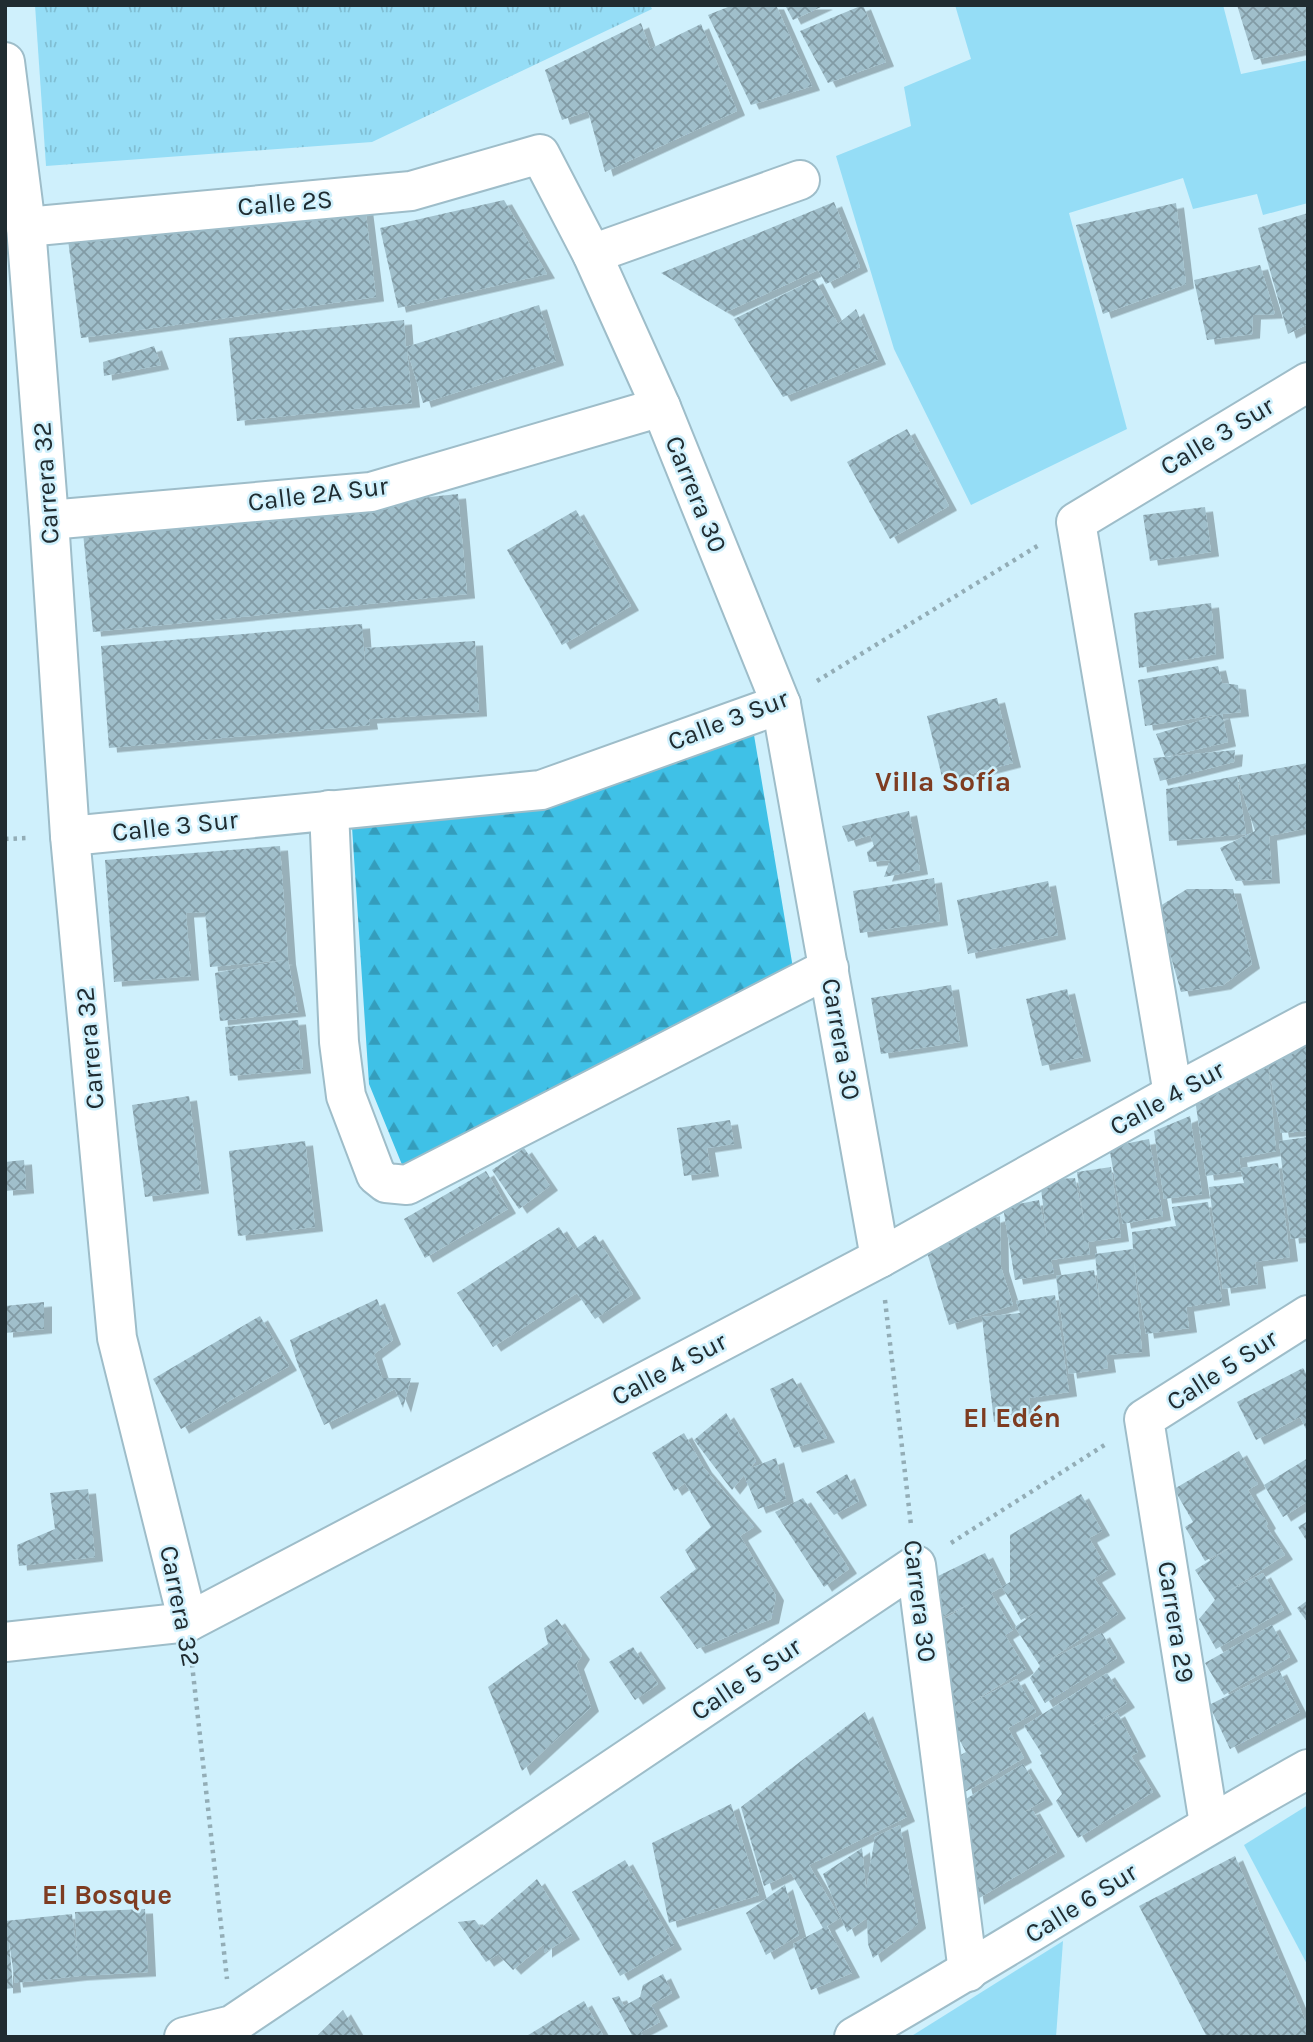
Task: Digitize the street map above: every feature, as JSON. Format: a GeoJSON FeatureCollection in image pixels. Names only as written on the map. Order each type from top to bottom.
{"type":"FeatureCollection","features":[{"type":"Feature","properties":{"kind":"street","name":"Carrera 32"},"geometry":{"type":"LineString","coordinates":[[5,62],[26,227],[70,836],[117,1338],[188,1622]]}},
{"type":"Feature","properties":{"kind":"street","name":"Calle 2S"},"geometry":{"type":"LineString","coordinates":[[26,227],[411,191],[541,154]]}},
{"type":"Feature","properties":{"kind":"street","name":"Carrera 30"},"geometry":{"type":"LineString","coordinates":[[541,154],[592,254],[661,407],[781,704],[880,1258]]}},
{"type":"Feature","properties":{"kind":"street"},"geometry":{"type":"LineString","coordinates":[[592,254],[800,180]]}},
{"type":"Feature","properties":{"kind":"street","name":"Calle 3 Sur"},"geometry":{"type":"LineString","coordinates":[[1076,522],[1308,382]]}},
{"type":"Feature","properties":{"kind":"street","name":"Calle 2A Sur"},"geometry":{"type":"LineString","coordinates":[[49,520],[371,492],[661,407]]}},
{"type":"Feature","properties":{"kind":"street"},"geometry":{"type":"LineString","coordinates":[[1076,522],[1173,1094]]}},
{"type":"Feature","properties":{"kind":"street","name":"Calle 3 Sur"},"geometry":{"type":"LineString","coordinates":[[70,836],[541,790],[781,704]]}},
{"type":"Feature","properties":{"kind":"street"},"geometry":{"type":"LineString","coordinates":[[329,810],[339,1042],[346,1096],[376,1175],[386,1183],[407,1185],[829,968]]}},
{"type":"Feature","properties":{"kind":"street","name":"Calle 4 Sur"},"geometry":{"type":"LineString","coordinates":[[5,1642],[188,1622],[880,1258],[1173,1094],[1308,1022]]}},
{"type":"Feature","properties":{"kind":"street","name":"Calle 5 Sur"},"geometry":{"type":"LineString","coordinates":[[1144,1419],[1308,1314]]}},
{"type":"Feature","properties":{"kind":"street","name":"Carrera 29"},"geometry":{"type":"LineString","coordinates":[[1144,1419],[1209,1824]]}},
{"type":"Feature","properties":{"kind":"street","name":"Carrera 30"},"geometry":{"type":"LineString","coordinates":[[916,1565],[968,1972]]}},
{"type":"Feature","properties":{"kind":"street","name":"Calle 5 Sur"},"geometry":{"type":"LineString","coordinates":[[184,2037],[232,2025],[916,1565]]}},
{"type":"Feature","properties":{"kind":"street","name":"Calle 6 Sur"},"geometry":{"type":"LineString","coordinates":[[854,2037],[968,1972],[1209,1824],[1308,1769]]}},
{"type":"Feature","properties":{"kind":"path","name":"Calle 3 Sur"},"geometry":{"type":"LineString","coordinates":[[781,704],[1076,522]]}},
{"type":"Feature","properties":{"kind":"path","name":"Carrera 30"},"geometry":{"type":"LineString","coordinates":[[880,1258],[916,1565]]}},
{"type":"Feature","properties":{"kind":"path","name":"Calle 5 Sur"},"geometry":{"type":"LineString","coordinates":[[916,1565],[1144,1419]]}},
{"type":"Feature","properties":{"kind":"path","name":"Carrera 32"},"geometry":{"type":"LineString","coordinates":[[188,1622],[232,2025]]}},
{"type":"Feature","properties":{"kind":"green space"},"geometry":{"type":"Polygon","coordinates":[[[35,5],[650,5],[652,9],[372,142],[46,166],[35,5]]]}},
{"type":"Feature","properties":{"kind":"green space"},"geometry":{"type":"Polygon","coordinates":[[[955,5],[1223,5],[1241,74],[1308,60],[1308,203],[1263,215],[1257,194],[1193,209],[1183,178],[1069,213],[1127,429],[971,505],[894,349],[836,156],[911,126],[904,87],[971,59],[955,5]]]}},
{"type":"Feature","properties":{"kind":"green space"},"geometry":{"type":"Polygon","coordinates":[[[754,735],[794,974],[405,1172],[369,1084],[352,827],[551,807],[754,735]]]}},
{"type":"Feature","properties":{"kind":"green space"},"geometry":{"type":"Polygon","coordinates":[[[1308,1805],[1308,1966],[1244,1845],[1308,1805]]]}},
{"type":"Feature","properties":{"kind":"green space"},"geometry":{"type":"Polygon","coordinates":[[[1063,1941],[1056,2037],[910,2037],[1063,1941]]]}},
{"type":"Feature","properties":{"kind":"building"},"geometry":{"type":"Polygon","coordinates":[[[733,5],[776,5],[812,86],[751,105],[708,15],[733,5]]]}},
{"type":"Feature","properties":{"kind":"building"},"geometry":{"type":"Polygon","coordinates":[[[785,5],[825,5],[793,20],[785,5]]]}},
{"type":"Feature","properties":{"kind":"building"},"geometry":{"type":"Polygon","coordinates":[[[863,5],[886,62],[828,83],[800,31],[863,5]]]}},
{"type":"Feature","properties":{"kind":"building"},"geometry":{"type":"Polygon","coordinates":[[[1237,5],[1308,5],[1308,49],[1254,60],[1237,5]]]}},
{"type":"Feature","properties":{"kind":"building"},"geometry":{"type":"Polygon","coordinates":[[[641,23],[650,49],[701,24],[737,111],[605,172],[588,111],[562,120],[545,70],[641,23]]]}},
{"type":"Feature","properties":{"kind":"building"},"geometry":{"type":"Polygon","coordinates":[[[364,199],[376,297],[81,338],[68,240],[364,199]]]}},
{"type":"Feature","properties":{"kind":"building"},"geometry":{"type":"Polygon","coordinates":[[[504,200],[547,274],[398,308],[380,228],[504,200]]]}},
{"type":"Feature","properties":{"kind":"building"},"geometry":{"type":"Polygon","coordinates":[[[834,202],[860,267],[826,284],[818,270],[726,312],[661,273],[834,202]]]}},
{"type":"Feature","properties":{"kind":"building"},"geometry":{"type":"Polygon","coordinates":[[[1176,203],[1186,284],[1103,314],[1076,225],[1176,203]]]}},
{"type":"Feature","properties":{"kind":"building"},"geometry":{"type":"Polygon","coordinates":[[[1308,213],[1308,324],[1288,334],[1258,228],[1308,213]]]}},
{"type":"Feature","properties":{"kind":"building"},"geometry":{"type":"Polygon","coordinates":[[[1260,265],[1275,314],[1253,315],[1252,334],[1207,340],[1194,280],[1260,265]]]}},
{"type":"Feature","properties":{"kind":"building"},"geometry":{"type":"Polygon","coordinates":[[[815,279],[838,324],[856,309],[878,360],[783,397],[734,319],[815,279]]]}},
{"type":"Feature","properties":{"kind":"building"},"geometry":{"type":"Polygon","coordinates":[[[539,305],[556,361],[423,403],[407,349],[412,403],[237,421],[229,338],[404,320],[406,347],[539,305]]]}},
{"type":"Feature","properties":{"kind":"building"},"geometry":{"type":"Polygon","coordinates":[[[154,346],[161,365],[104,376],[103,362],[154,346]]]}},
{"type":"Feature","properties":{"kind":"building"},"geometry":{"type":"Polygon","coordinates":[[[907,429],[949,506],[890,539],[847,462],[907,429]]]}},
{"type":"Feature","properties":{"kind":"building"},"geometry":{"type":"Polygon","coordinates":[[[458,494],[467,594],[93,632],[83,533],[458,494]]]}},
{"type":"Feature","properties":{"kind":"building"},"geometry":{"type":"Polygon","coordinates":[[[1205,507],[1211,552],[1150,561],[1143,515],[1205,507]]]}},
{"type":"Feature","properties":{"kind":"building"},"geometry":{"type":"Polygon","coordinates":[[[576,510],[631,606],[562,645],[507,550],[576,510]]]}},
{"type":"Feature","properties":{"kind":"building"},"geometry":{"type":"Polygon","coordinates":[[[1211,603],[1216,654],[1139,668],[1134,613],[1211,603]]]}},
{"type":"Feature","properties":{"kind":"building"},"geometry":{"type":"Polygon","coordinates":[[[362,624],[365,664],[365,648],[475,641],[479,712],[369,719],[370,725],[109,748],[101,646],[362,624]]]}},
{"type":"Feature","properties":{"kind":"building"},"geometry":{"type":"Polygon","coordinates":[[[1218,666],[1222,683],[1238,685],[1241,712],[1145,726],[1138,680],[1218,666]]]}},
{"type":"Feature","properties":{"kind":"building"},"geometry":{"type":"Polygon","coordinates":[[[997,698],[1013,763],[943,781],[927,716],[997,698]]]}},
{"type":"Feature","properties":{"kind":"building"},"geometry":{"type":"Polygon","coordinates":[[[1222,714],[1228,742],[1165,757],[1156,734],[1222,714]]]}},
{"type":"Feature","properties":{"kind":"building"},"geometry":{"type":"Polygon","coordinates":[[[1235,750],[1234,762],[1160,781],[1153,758],[1235,750]]]}},
{"type":"Feature","properties":{"kind":"building"},"geometry":{"type":"Polygon","coordinates":[[[1308,763],[1308,828],[1269,836],[1272,879],[1236,881],[1220,848],[1255,831],[1237,776],[1308,763]]]}},
{"type":"Feature","properties":{"kind":"building"},"geometry":{"type":"Polygon","coordinates":[[[1237,776],[1246,834],[1169,841],[1166,789],[1237,776]]]}},
{"type":"Feature","properties":{"kind":"building"},"geometry":{"type":"Polygon","coordinates":[[[909,811],[920,870],[884,877],[890,860],[869,862],[867,852],[874,846],[870,835],[848,842],[842,826],[909,811]]]}},
{"type":"Feature","properties":{"kind":"building"},"geometry":{"type":"Polygon","coordinates":[[[280,846],[288,960],[298,1012],[220,1021],[215,973],[285,960],[210,967],[205,912],[186,913],[191,976],[114,982],[105,860],[280,846]]]}},
{"type":"Feature","properties":{"kind":"building"},"geometry":{"type":"Polygon","coordinates":[[[934,878],[940,921],[860,933],[853,891],[934,878]]]}},
{"type":"Feature","properties":{"kind":"building"},"geometry":{"type":"Polygon","coordinates":[[[1048,881],[1058,935],[968,954],[957,900],[1048,881]]]}},
{"type":"Feature","properties":{"kind":"building"},"geometry":{"type":"Polygon","coordinates":[[[1187,889],[1233,889],[1252,964],[1223,985],[1181,992],[1157,908],[1187,889]]]}},
{"type":"Feature","properties":{"kind":"building"},"geometry":{"type":"Polygon","coordinates":[[[951,985],[960,1042],[881,1054],[871,998],[951,985]]]}},
{"type":"Feature","properties":{"kind":"building"},"geometry":{"type":"Polygon","coordinates":[[[1067,989],[1083,1057],[1042,1066],[1026,999],[1067,989]]]}},
{"type":"Feature","properties":{"kind":"building"},"geometry":{"type":"Polygon","coordinates":[[[298,1020],[303,1069],[230,1076],[225,1027],[298,1020]]]}},
{"type":"Feature","properties":{"kind":"building"},"geometry":{"type":"Polygon","coordinates":[[[1308,1039],[1308,1131],[1281,1133],[1268,1063],[1276,1151],[1239,1158],[1241,1171],[1206,1176],[1194,1092],[1231,1087],[1228,1065],[1308,1039]]]}},
{"type":"Feature","properties":{"kind":"building"},"geometry":{"type":"Polygon","coordinates":[[[189,1096],[201,1189],[145,1197],[132,1105],[189,1096]]]}},
{"type":"Feature","properties":{"kind":"building"},"geometry":{"type":"Polygon","coordinates":[[[1190,1116],[1202,1194],[1164,1199],[1154,1131],[1190,1116]]]}},
{"type":"Feature","properties":{"kind":"building"},"geometry":{"type":"Polygon","coordinates":[[[730,1120],[734,1144],[707,1148],[711,1172],[684,1176],[677,1128],[730,1120]]]}},
{"type":"Feature","properties":{"kind":"building"},"geometry":{"type":"Polygon","coordinates":[[[1308,1137],[1308,1237],[1291,1239],[1279,1141],[1308,1137]]]}},
{"type":"Feature","properties":{"kind":"building"},"geometry":{"type":"Polygon","coordinates":[[[1149,1139],[1163,1216],[1123,1224],[1109,1147],[1149,1139]]]}},
{"type":"Feature","properties":{"kind":"building"},"geometry":{"type":"Polygon","coordinates":[[[305,1141],[315,1227],[238,1236],[229,1151],[305,1141]]]}},
{"type":"Feature","properties":{"kind":"building"},"geometry":{"type":"Polygon","coordinates":[[[524,1148],[550,1186],[519,1209],[492,1170],[524,1148]]]}},
{"type":"Feature","properties":{"kind":"building"},"geometry":{"type":"Polygon","coordinates":[[[24,1160],[26,1189],[5,1191],[5,1162],[24,1160]]]}},
{"type":"Feature","properties":{"kind":"building"},"geometry":{"type":"Polygon","coordinates":[[[1278,1163],[1290,1257],[1255,1262],[1258,1284],[1223,1289],[1209,1187],[1244,1183],[1242,1168],[1278,1163]]]}},
{"type":"Feature","properties":{"kind":"building"},"geometry":{"type":"Polygon","coordinates":[[[1111,1167],[1121,1237],[1088,1242],[1090,1254],[1051,1260],[1054,1273],[1015,1280],[1003,1207],[1039,1200],[1047,1238],[1040,1180],[1075,1178],[1085,1227],[1077,1172],[1111,1167]]]}},
{"type":"Feature","properties":{"kind":"building"},"geometry":{"type":"Polygon","coordinates":[[[486,1171],[508,1209],[425,1258],[404,1219],[486,1171]]]}},
{"type":"Feature","properties":{"kind":"building"},"geometry":{"type":"Polygon","coordinates":[[[1208,1202],[1222,1301],[1186,1307],[1189,1328],[1146,1334],[1134,1260],[1142,1352],[1106,1355],[1108,1368],[1069,1374],[1056,1276],[1094,1270],[1101,1313],[1095,1254],[1133,1249],[1132,1232],[1176,1226],[1172,1207],[1208,1202]]]}},
{"type":"Feature","properties":{"kind":"building"},"geometry":{"type":"Polygon","coordinates":[[[1000,1216],[1001,1267],[1013,1305],[949,1325],[923,1239],[1000,1216]]]}},
{"type":"Feature","properties":{"kind":"building"},"geometry":{"type":"Polygon","coordinates":[[[559,1227],[574,1250],[595,1235],[633,1294],[595,1319],[577,1293],[493,1347],[457,1293],[559,1227]]]}},
{"type":"Feature","properties":{"kind":"building"},"geometry":{"type":"Polygon","coordinates":[[[1055,1295],[1069,1392],[1029,1398],[1032,1418],[994,1422],[982,1317],[1020,1313],[1016,1301],[1055,1295]]]}},
{"type":"Feature","properties":{"kind":"building"},"geometry":{"type":"Polygon","coordinates":[[[377,1299],[393,1340],[374,1354],[382,1378],[411,1378],[403,1408],[395,1389],[324,1425],[290,1340],[377,1299]]]}},
{"type":"Feature","properties":{"kind":"building"},"geometry":{"type":"Polygon","coordinates":[[[44,1302],[44,1329],[5,1333],[5,1306],[44,1302]]]}},
{"type":"Feature","properties":{"kind":"building"},"geometry":{"type":"Polygon","coordinates":[[[260,1316],[289,1366],[181,1429],[153,1379],[260,1316]]]}},
{"type":"Feature","properties":{"kind":"building"},"geometry":{"type":"Polygon","coordinates":[[[1303,1368],[1308,1377],[1308,1433],[1300,1417],[1256,1440],[1237,1402],[1303,1368]]]}},
{"type":"Feature","properties":{"kind":"building"},"geometry":{"type":"Polygon","coordinates":[[[793,1378],[827,1438],[794,1448],[770,1389],[793,1378]]]}},
{"type":"Feature","properties":{"kind":"building"},"geometry":{"type":"Polygon","coordinates":[[[726,1413],[756,1461],[749,1469],[776,1458],[786,1499],[758,1509],[744,1475],[732,1490],[694,1440],[726,1413]]]}},
{"type":"Feature","properties":{"kind":"building"},"geometry":{"type":"Polygon","coordinates":[[[684,1433],[704,1468],[754,1527],[740,1536],[776,1596],[771,1619],[697,1649],[660,1597],[696,1569],[685,1550],[711,1527],[685,1483],[674,1491],[652,1453],[684,1433]]]}},
{"type":"Feature","properties":{"kind":"building"},"geometry":{"type":"Polygon","coordinates":[[[1239,1451],[1258,1484],[1248,1490],[1268,1524],[1266,1526],[1285,1555],[1224,1594],[1263,1573],[1284,1610],[1216,1649],[1199,1619],[1215,1600],[1195,1570],[1236,1544],[1205,1561],[1185,1527],[1193,1522],[1174,1489],[1239,1451]]]}},
{"type":"Feature","properties":{"kind":"building"},"geometry":{"type":"Polygon","coordinates":[[[1308,1458],[1308,1501],[1283,1517],[1264,1485],[1308,1458]]]}},
{"type":"Feature","properties":{"kind":"building"},"geometry":{"type":"Polygon","coordinates":[[[847,1474],[859,1501],[834,1515],[816,1492],[847,1474]]]}},
{"type":"Feature","properties":{"kind":"building"},"geometry":{"type":"Polygon","coordinates":[[[88,1489],[95,1557],[19,1566],[17,1545],[55,1529],[50,1493],[88,1489]]]}},
{"type":"Feature","properties":{"kind":"building"},"geometry":{"type":"Polygon","coordinates":[[[1081,1494],[1102,1531],[1089,1538],[1108,1570],[1094,1578],[1118,1614],[1043,1664],[1102,1633],[1117,1658],[1045,1703],[1030,1678],[1040,1666],[1015,1627],[1038,1611],[1021,1620],[1002,1587],[1010,1582],[1010,1535],[1081,1494]]]}},
{"type":"Feature","properties":{"kind":"building"},"geometry":{"type":"Polygon","coordinates":[[[803,1498],[849,1569],[824,1587],[775,1512],[803,1498]]]}},
{"type":"Feature","properties":{"kind":"building"},"geometry":{"type":"Polygon","coordinates":[[[1308,1521],[1308,1543],[1298,1527],[1308,1521]]]}},
{"type":"Feature","properties":{"kind":"building"},"geometry":{"type":"Polygon","coordinates":[[[985,1553],[1002,1587],[991,1593],[1013,1630],[1005,1635],[1026,1669],[962,1708],[1017,1679],[1036,1712],[1008,1728],[1024,1758],[965,1792],[957,1757],[966,1752],[947,1717],[933,1626],[971,1603],[934,1621],[928,1581],[985,1553]]]}},
{"type":"Feature","properties":{"kind":"building"},"geometry":{"type":"Polygon","coordinates":[[[1308,1600],[1308,1623],[1297,1608],[1308,1600]]]}},
{"type":"Feature","properties":{"kind":"building"},"geometry":{"type":"Polygon","coordinates":[[[557,1619],[582,1655],[576,1665],[591,1707],[522,1771],[488,1687],[548,1644],[544,1628],[557,1619]]]}},
{"type":"Feature","properties":{"kind":"building"},"geometry":{"type":"Polygon","coordinates":[[[1272,1625],[1290,1657],[1224,1695],[1205,1663],[1272,1625]]]}},
{"type":"Feature","properties":{"kind":"building"},"geometry":{"type":"Polygon","coordinates":[[[633,1647],[658,1684],[635,1700],[609,1662],[633,1647]]]}},
{"type":"Feature","properties":{"kind":"building"},"geometry":{"type":"Polygon","coordinates":[[[1279,1670],[1300,1712],[1230,1749],[1209,1705],[1279,1670]]]}},
{"type":"Feature","properties":{"kind":"building"},"geometry":{"type":"Polygon","coordinates":[[[1107,1673],[1127,1703],[1085,1730],[1117,1712],[1138,1752],[1131,1756],[1153,1792],[1078,1838],[1056,1801],[1062,1794],[1024,1726],[1107,1673]]]}},
{"type":"Feature","properties":{"kind":"building"},"geometry":{"type":"Polygon","coordinates":[[[865,1712],[907,1817],[809,1865],[840,1918],[827,1926],[852,1973],[811,1990],[793,1944],[823,1928],[791,1873],[764,1886],[741,1807],[865,1712]]]}},
{"type":"Feature","properties":{"kind":"building"},"geometry":{"type":"Polygon","coordinates":[[[1023,1764],[1045,1800],[1022,1813],[1032,1809],[1057,1852],[976,1900],[961,1802],[1023,1764]]]}},
{"type":"Feature","properties":{"kind":"building"},"geometry":{"type":"Polygon","coordinates":[[[731,1804],[759,1895],[669,1923],[652,1843],[731,1804]]]}},
{"type":"Feature","properties":{"kind":"building"},"geometry":{"type":"Polygon","coordinates":[[[900,1825],[918,1924],[873,1958],[868,1944],[867,1918],[847,1932],[823,1874],[862,1848],[866,1890],[875,1837],[900,1825]]]}},
{"type":"Feature","properties":{"kind":"building"},"geometry":{"type":"Polygon","coordinates":[[[1235,1856],[1308,2027],[1308,2037],[1207,2037],[1139,1906],[1235,1856]]]}},
{"type":"Feature","properties":{"kind":"building"},"geometry":{"type":"Polygon","coordinates":[[[625,1860],[674,1945],[620,1976],[572,1892],[625,1860]]]}},
{"type":"Feature","properties":{"kind":"building"},"geometry":{"type":"Polygon","coordinates":[[[537,1879],[572,1935],[544,1953],[544,1944],[513,1970],[498,1954],[486,1962],[458,1922],[475,1920],[481,1928],[537,1879]]]}},
{"type":"Feature","properties":{"kind":"building"},"geometry":{"type":"Polygon","coordinates":[[[785,1885],[799,1935],[766,1955],[746,1913],[785,1885]]]}},
{"type":"Feature","properties":{"kind":"building"},"geometry":{"type":"Polygon","coordinates":[[[145,1909],[148,1972],[15,1983],[9,1941],[13,1988],[5,1989],[5,1921],[72,1914],[78,1964],[75,1912],[145,1909]]]}},
{"type":"Feature","properties":{"kind":"building"},"geometry":{"type":"Polygon","coordinates":[[[663,1974],[672,1993],[651,2005],[660,2022],[641,2032],[643,2037],[633,2037],[612,1998],[619,1996],[624,2006],[640,1997],[643,1985],[663,1974]]]}},
{"type":"Feature","properties":{"kind":"building"},"geometry":{"type":"Polygon","coordinates":[[[584,2001],[604,2037],[525,2037],[584,2001]]]}},
{"type":"Feature","properties":{"kind":"building"},"geometry":{"type":"Polygon","coordinates":[[[343,2010],[359,2037],[316,2037],[343,2010]]]}},
{"type":"Feature","properties":{"kind":"district","name":"Villa Sofía"},"geometry":{"type":"Point","coordinates":[943,781]}},
{"type":"Feature","properties":{"kind":"district","name":"El Edén"},"geometry":{"type":"Point","coordinates":[1012,1417]}},
{"type":"Feature","properties":{"kind":"district","name":"El Bosque"},"geometry":{"type":"Point","coordinates":[107,1894]}}]}
